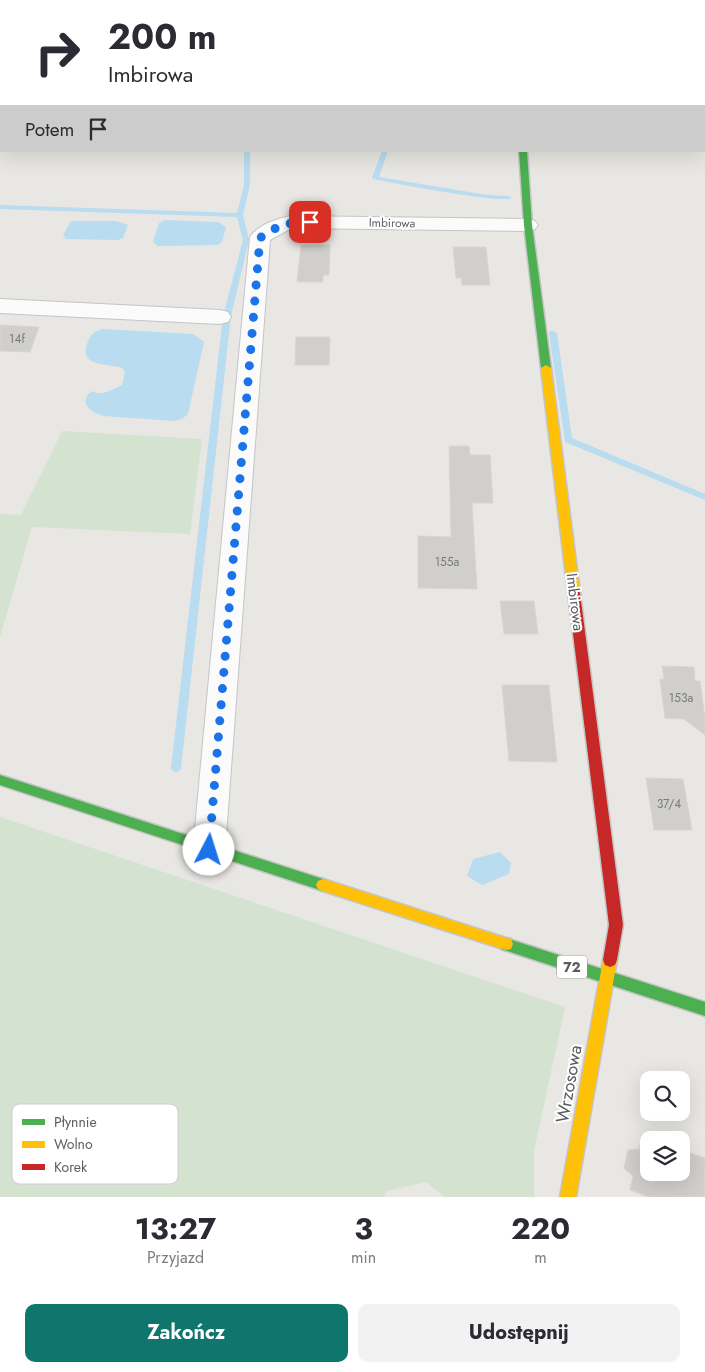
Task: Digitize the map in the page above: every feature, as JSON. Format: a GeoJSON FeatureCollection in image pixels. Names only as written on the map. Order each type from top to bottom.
{"type":"FeatureCollection","features":[{"type":"Feature","properties":{"kind":"street","name":"Imbirowa"},"geometry":{"type":"LineString","coordinates":[[523,152],[528,225],[616,924],[605,978]]}},
{"type":"Feature","properties":{"kind":"street","name":"Imbirowa"},"geometry":{"type":"LineString","coordinates":[[209,850],[260,238],[274,228],[290,222],[528,225]]}},
{"type":"Feature","properties":{"kind":"street"},"geometry":{"type":"LineString","coordinates":[[0,306],[220,317]]}},
{"type":"Feature","properties":{"kind":"street","name":"72"},"geometry":{"type":"LineString","coordinates":[[0,780],[209,850],[705,1009]]}},
{"type":"Feature","properties":{"kind":"street","name":"Wrzosowa"},"geometry":{"type":"LineString","coordinates":[[568,1197],[605,978]]}},
{"type":"Feature","properties":{"kind":"green space"},"geometry":{"type":"Polygon","coordinates":[[[62,431],[202,439],[190,534],[32,527],[0,637],[0,514],[21,515],[62,431]]]}},
{"type":"Feature","properties":{"kind":"green space"},"geometry":{"type":"Polygon","coordinates":[[[0,817],[565,1007],[534,1151],[534,1197],[445,1197],[426,1182],[387,1191],[384,1197],[0,1197],[0,817]]]}},
{"type":"Feature","properties":{"kind":"water"},"geometry":{"type":"Polygon","coordinates":[[[165,220],[218,222],[226,227],[222,242],[218,245],[158,246],[153,242],[159,223],[165,220]]]}},
{"type":"Feature","properties":{"kind":"water"},"geometry":{"type":"Polygon","coordinates":[[[71,221],[116,221],[128,225],[123,238],[118,240],[66,239],[63,235],[71,221]]]}},
{"type":"Feature","properties":{"kind":"water"},"geometry":{"type":"Polygon","coordinates":[[[103,329],[193,334],[204,342],[188,414],[182,419],[174,421],[104,416],[90,410],[85,402],[88,394],[93,391],[104,393],[122,385],[125,372],[122,368],[96,363],[87,357],[87,344],[90,338],[95,332],[103,329]]]}},
{"type":"Feature","properties":{"kind":"water"},"geometry":{"type":"Polygon","coordinates":[[[500,852],[511,863],[509,874],[482,885],[467,876],[473,859],[500,852]]]}},
{"type":"Feature","properties":{"kind":"building"},"geometry":{"type":"Polygon","coordinates":[[[301,245],[330,245],[329,275],[323,275],[323,282],[297,282],[301,245]]]}},
{"type":"Feature","properties":{"kind":"building"},"geometry":{"type":"Polygon","coordinates":[[[453,247],[486,247],[490,285],[462,285],[461,278],[456,278],[453,247]]]}},
{"type":"Feature","properties":{"kind":"building"},"geometry":{"type":"Polygon","coordinates":[[[0,325],[39,327],[30,352],[0,351],[0,325]]]}},
{"type":"Feature","properties":{"kind":"building"},"geometry":{"type":"Polygon","coordinates":[[[296,337],[330,337],[329,365],[295,365],[296,337]]]}},
{"type":"Feature","properties":{"kind":"building"},"geometry":{"type":"Polygon","coordinates":[[[449,446],[469,446],[470,455],[490,455],[493,503],[472,503],[477,589],[418,588],[418,536],[451,537],[449,446]]]}},
{"type":"Feature","properties":{"kind":"building"},"geometry":{"type":"Polygon","coordinates":[[[500,601],[534,601],[538,634],[504,634],[500,601]]]}},
{"type":"Feature","properties":{"kind":"building"},"geometry":{"type":"Polygon","coordinates":[[[662,666],[694,667],[695,681],[700,681],[705,735],[684,719],[665,718],[660,679],[664,679],[662,666]]]}},
{"type":"Feature","properties":{"kind":"building"},"geometry":{"type":"Polygon","coordinates":[[[502,685],[549,685],[557,762],[509,761],[502,685]]]}},
{"type":"Feature","properties":{"kind":"building"},"geometry":{"type":"Polygon","coordinates":[[[646,778],[683,779],[692,830],[654,830],[646,778]]]}},
{"type":"Feature","properties":{"kind":"building"},"geometry":{"type":"Polygon","coordinates":[[[640,1144],[640,1181],[690,1181],[690,1153],[705,1158],[705,1197],[649,1197],[630,1190],[633,1176],[624,1168],[628,1150],[639,1149],[640,1144]]]}},
{"type":"Feature","properties":{"kind":"waterway"},"geometry":{"type":"LineString","coordinates":[[240,215],[247,185],[247,152]]}},
{"type":"Feature","properties":{"kind":"waterway"},"geometry":{"type":"LineString","coordinates":[[385,152],[375,178],[487,197],[509,198]]}},
{"type":"Feature","properties":{"kind":"waterway"},"geometry":{"type":"LineString","coordinates":[[0,207],[240,215]]}},
{"type":"Feature","properties":{"kind":"waterway"},"geometry":{"type":"LineString","coordinates":[[176,768],[227,316],[246,240],[240,215]]}},
{"type":"Feature","properties":{"kind":"waterway"},"geometry":{"type":"LineString","coordinates":[[553,333],[568,440],[705,497]]}},
{"type":"Feature","properties":{"kind":"traffic: fast"},"geometry":{"type":"LineString","coordinates":[[523,152],[528,225],[546,368]]}},
{"type":"Feature","properties":{"kind":"traffic: fast"},"geometry":{"type":"LineString","coordinates":[[0,780],[323,885]]}},
{"type":"Feature","properties":{"kind":"traffic: fast"},"geometry":{"type":"LineString","coordinates":[[506,944],[705,1009]]}},
{"type":"Feature","properties":{"kind":"traffic: slow"},"geometry":{"type":"LineString","coordinates":[[546,368],[574,593]]}},
{"type":"Feature","properties":{"kind":"traffic: slow"},"geometry":{"type":"LineString","coordinates":[[323,885],[506,944]]}},
{"type":"Feature","properties":{"kind":"traffic: slow"},"geometry":{"type":"LineString","coordinates":[[568,1197],[610,960]]}},
{"type":"Feature","properties":{"kind":"traffic: jam"},"geometry":{"type":"LineString","coordinates":[[574,593],[616,925],[610,960]]}},
{"type":"Feature","properties":{"kind":"route"},"geometry":{"type":"LineString","coordinates":[[209,850],[260,238],[274,228],[290,222],[310,222]]}}]}
